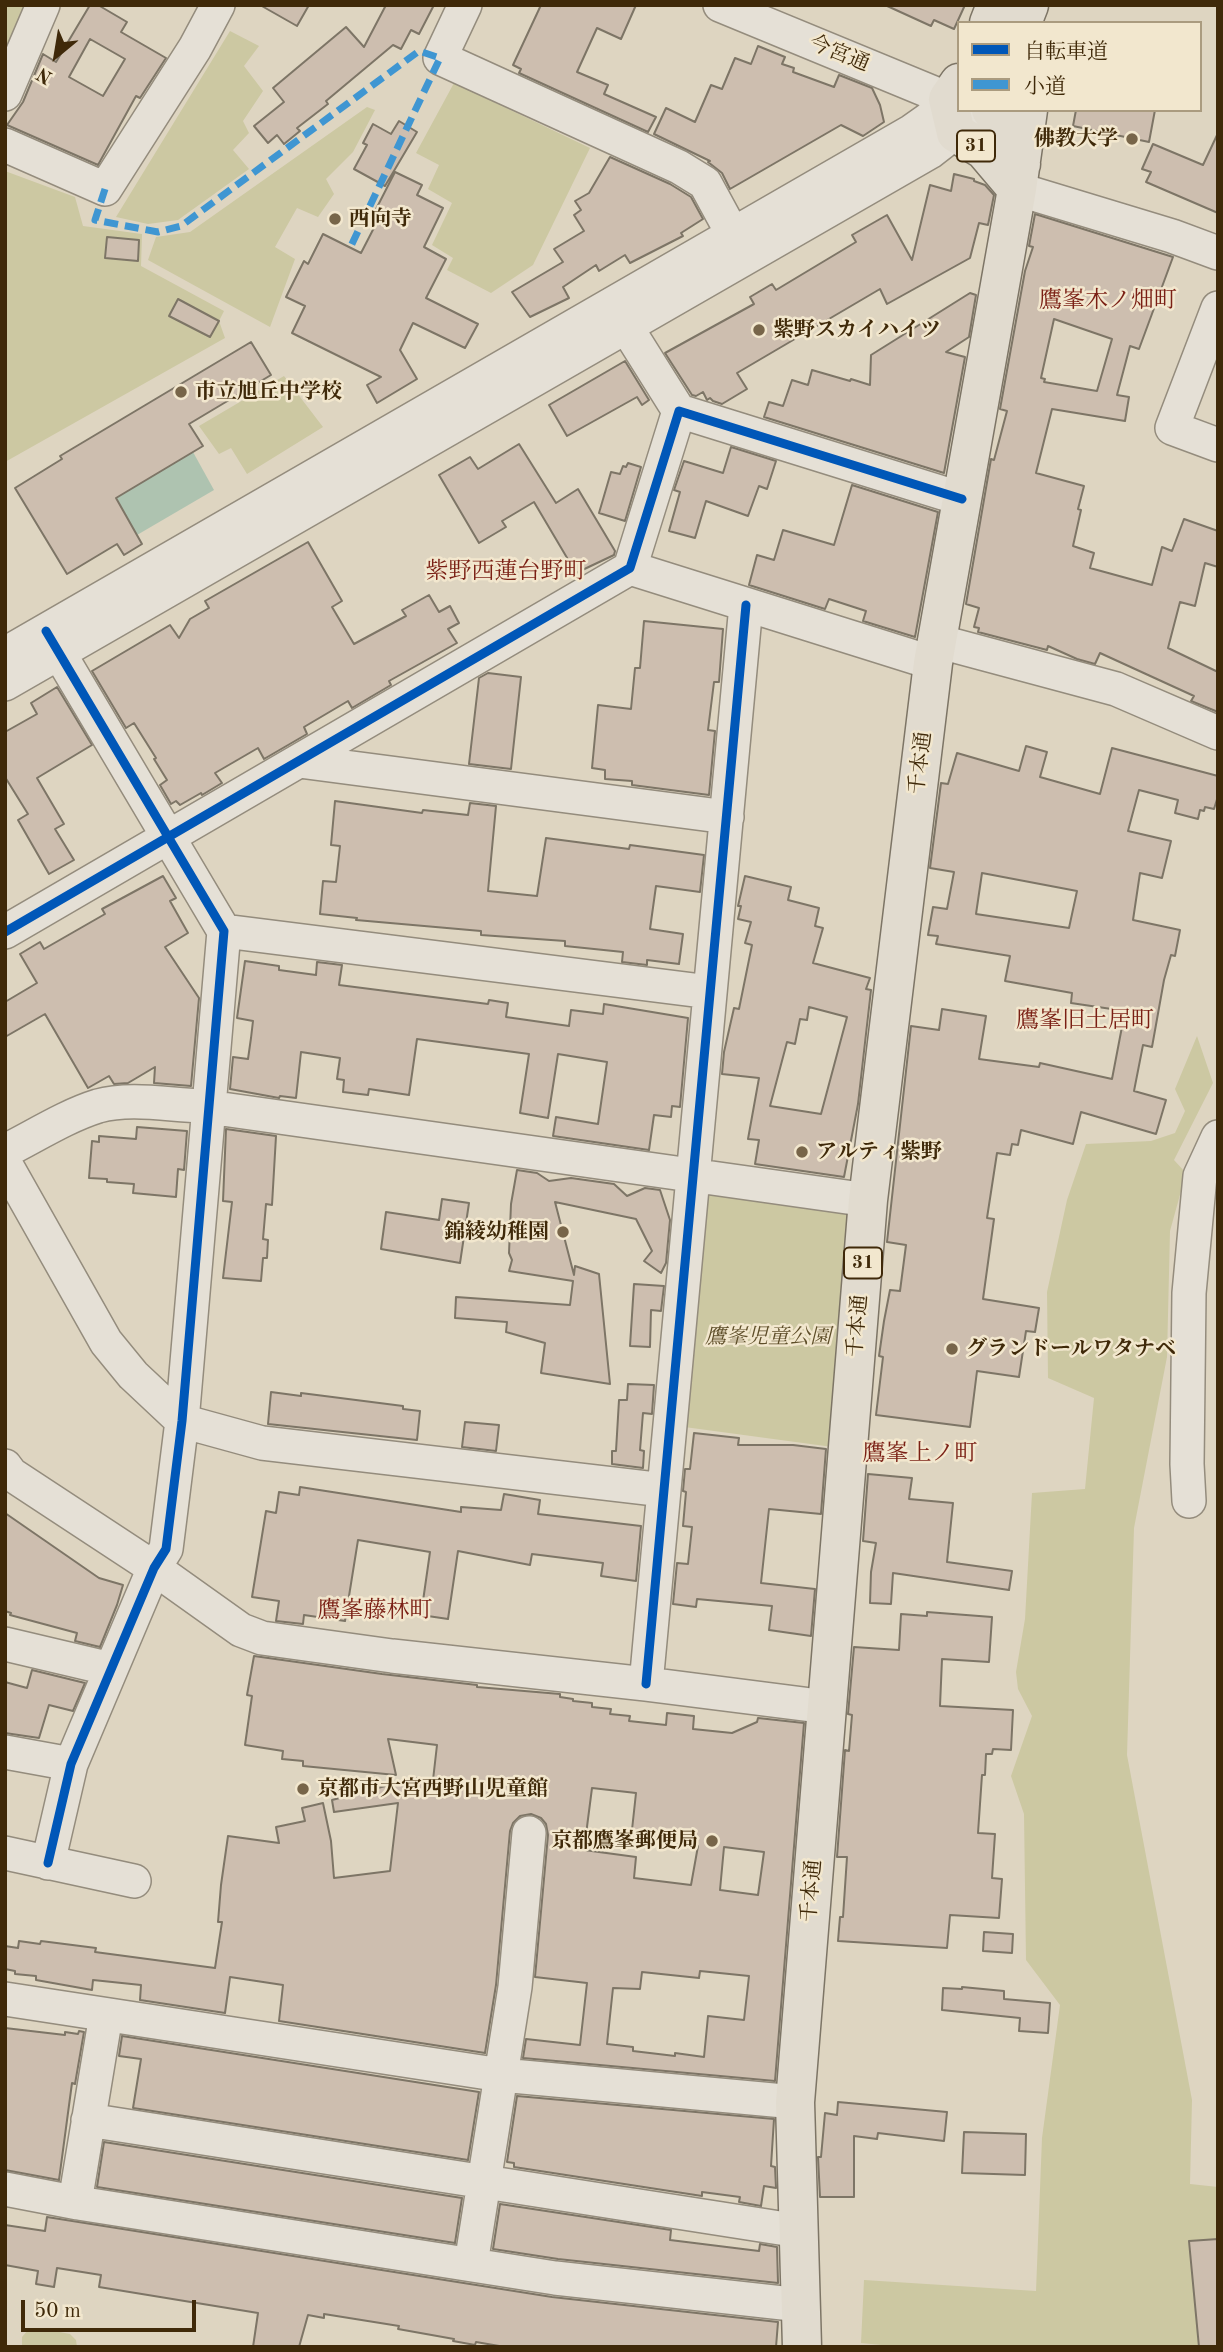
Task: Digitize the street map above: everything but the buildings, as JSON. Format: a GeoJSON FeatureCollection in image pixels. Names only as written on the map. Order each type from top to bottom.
{"type":"FeatureCollection","features":[{"type":"Feature","properties":{"kind":"main road","name":"31"},"geometry":{"type":"LineString","coordinates":[[965,112],[984,150],[1019,176]]}},
{"type":"Feature","properties":{"kind":"main road","name":"31"},"geometry":{"type":"LineString","coordinates":[[992,112],[1008,133],[1019,176]]}},
{"type":"Feature","properties":{"kind":"main road","name":"31"},"geometry":{"type":"LineString","coordinates":[[1019,176],[1028,112]]}},
{"type":"Feature","properties":{"kind":"main road","name":"千本通"},"geometry":{"type":"LineString","coordinates":[[802,2347],[795,2102],[868,1200],[935,652],[1019,176]]}},
{"type":"Feature","properties":{"kind":"street"},"geometry":{"type":"LineString","coordinates":[[5,94],[43,5]]}},
{"type":"Feature","properties":{"kind":"street"},"geometry":{"type":"LineString","coordinates":[[5,145],[105,189],[195,48],[218,5]]}},
{"type":"Feature","properties":{"kind":"street"},"geometry":{"type":"LineString","coordinates":[[465,5],[440,58],[680,167],[705,183],[739,246]]}},
{"type":"Feature","properties":{"kind":"street","name":"今宮通"},"geometry":{"type":"LineString","coordinates":[[720,5],[957,103]]}},
{"type":"Feature","properties":{"kind":"street"},"geometry":{"type":"LineString","coordinates":[[5,684],[52,642],[739,246],[930,152],[957,111]]}},
{"type":"Feature","properties":{"kind":"street"},"geometry":{"type":"LineString","coordinates":[[1019,176],[1218,253]]}},
{"type":"Feature","properties":{"kind":"street"},"geometry":{"type":"LineString","coordinates":[[1218,308],[1172,428],[1218,445]]}},
{"type":"Feature","properties":{"kind":"street"},"geometry":{"type":"LineString","coordinates":[[619,316],[679,411],[962,499]]}},
{"type":"Feature","properties":{"kind":"street"},"geometry":{"type":"LineString","coordinates":[[5,932],[630,568],[679,411]]}},
{"type":"Feature","properties":{"kind":"street"},"geometry":{"type":"LineString","coordinates":[[630,568],[746,605],[935,652],[1116,689],[1217,732]]}},
{"type":"Feature","properties":{"kind":"street"},"geometry":{"type":"LineString","coordinates":[[646,1684],[746,605]]}},
{"type":"Feature","properties":{"kind":"street"},"geometry":{"type":"LineString","coordinates":[[5,654],[52,642]]}},
{"type":"Feature","properties":{"kind":"street"},"geometry":{"type":"LineString","coordinates":[[48,1863],[71,1764],[155,1568],[166,1549],[182,1421],[224,931],[52,642]]}},
{"type":"Feature","properties":{"kind":"street"},"geometry":{"type":"LineString","coordinates":[[299,761],[727,817]]}},
{"type":"Feature","properties":{"kind":"street"},"geometry":{"type":"LineString","coordinates":[[224,931],[710,992]]}},
{"type":"Feature","properties":{"kind":"street"},"geometry":{"type":"LineString","coordinates":[[5,1151],[100,1105],[132,1103],[208,1107],[868,1200]]}},
{"type":"Feature","properties":{"kind":"street"},"geometry":{"type":"LineString","coordinates":[[1189,1502],[1189,1293],[1200,1176],[1218,1137]]}},
{"type":"Feature","properties":{"kind":"street"},"geometry":{"type":"LineString","coordinates":[[5,1163],[106,1342],[133,1375],[182,1421],[262,1443],[664,1490]]}},
{"type":"Feature","properties":{"kind":"street"},"geometry":{"type":"LineString","coordinates":[[5,1466],[10,1474],[155,1568],[241,1630],[262,1638],[406,1658],[827,1707]]}},
{"type":"Feature","properties":{"kind":"street"},"geometry":{"type":"LineString","coordinates":[[5,1644],[111,1670]]}},
{"type":"Feature","properties":{"kind":"street"},"geometry":{"type":"LineString","coordinates":[[5,1752],[71,1764]]}},
{"type":"Feature","properties":{"kind":"street"},"geometry":{"type":"LineString","coordinates":[[471,2264],[515,1987],[529,1833]]}},
{"type":"Feature","properties":{"kind":"street"},"geometry":{"type":"LineString","coordinates":[[5,1853],[134,1881]]}},
{"type":"Feature","properties":{"kind":"street"},"geometry":{"type":"LineString","coordinates":[[5,1999],[500,2075],[795,2102]]}},
{"type":"Feature","properties":{"kind":"street"},"geometry":{"type":"LineString","coordinates":[[78,2203],[77,2190],[106,2015]]}},
{"type":"Feature","properties":{"kind":"street"},"geometry":{"type":"LineString","coordinates":[[88,2120],[799,2231]]}},
{"type":"Feature","properties":{"kind":"street"},"geometry":{"type":"LineString","coordinates":[[5,2189],[78,2203],[555,2278],[801,2305]]}},
{"type":"Feature","properties":{"kind":"green space"},"geometry":{"type":"Polygon","coordinates":[[[5,5],[33,5],[5,71],[5,5]]]}},
{"type":"Feature","properties":{"kind":"green space"},"geometry":{"type":"Polygon","coordinates":[[[230,31],[259,46],[244,66],[263,91],[243,121],[249,133],[233,150],[249,169],[178,220],[148,224],[116,217],[230,31]]]}},
{"type":"Feature","properties":{"kind":"green space"},"geometry":{"type":"Polygon","coordinates":[[[454,83],[590,148],[533,265],[491,293],[447,270],[453,258],[432,245],[452,203],[428,189],[439,165],[416,153],[454,83]]]}},
{"type":"Feature","properties":{"kind":"green space"},"geometry":{"type":"Polygon","coordinates":[[[367,107],[375,110],[353,152],[326,179],[334,194],[318,217],[297,208],[275,247],[295,259],[270,327],[148,260],[156,237],[190,232],[367,107]]]}},
{"type":"Feature","properties":{"kind":"green space"},"geometry":{"type":"Polygon","coordinates":[[[5,171],[75,197],[83,226],[142,234],[141,266],[224,311],[219,321],[225,338],[5,462],[5,171]]]}},
{"type":"Feature","properties":{"kind":"green space"},"geometry":{"type":"Polygon","coordinates":[[[284,376],[323,427],[247,474],[231,448],[219,454],[199,426],[284,376]]]}},
{"type":"Feature","properties":{"kind":"green space"},"geometry":{"type":"Polygon","coordinates":[[[1197,1036],[1213,1083],[1174,1160],[1186,1173],[1170,1231],[1167,1357],[1134,1528],[1127,1755],[1192,2100],[1190,2184],[1218,2187],[1218,2347],[902,2347],[861,2343],[864,2280],[1036,2291],[1042,2138],[1060,2005],[1026,1960],[1024,1814],[1011,1776],[1032,1716],[1018,1689],[1016,1672],[1025,1619],[1032,1493],[1085,1489],[1094,1398],[1048,1378],[1047,1292],[1067,1200],[1086,1144],[1151,1141],[1175,1133],[1185,1111],[1175,1089],[1197,1036]]]}},
{"type":"Feature","properties":{"kind":"green space","name":"鷹峯児童公園"},"geometry":{"type":"Polygon","coordinates":[[[704,1191],[848,1209],[860,1223],[840,1448],[677,1426],[704,1191]]]}},
{"type":"Feature","properties":{"kind":"green space"},"geometry":{"type":"Polygon","coordinates":[[[39,2328],[70,2334],[76,2340],[77,2347],[22,2347],[22,2337],[28,2330],[39,2328]]]}},
{"type":"Feature","properties":{"kind":"shaded area"},"geometry":{"type":"Polygon","coordinates":[[[193,452],[214,490],[137,535],[116,498],[193,452]]]}},
{"type":"Feature","properties":{"kind":"marked path"},"geometry":{"type":"LineString","coordinates":[[105,189],[95,220],[158,232],[181,226],[419,51],[440,58],[350,248]]}},
{"type":"Feature","properties":{"kind":"cycle path"},"geometry":{"type":"LineString","coordinates":[[5,932],[630,568],[679,411],[962,499]]}},
{"type":"Feature","properties":{"kind":"cycle path"},"geometry":{"type":"LineString","coordinates":[[646,1684],[746,605]]}},
{"type":"Feature","properties":{"kind":"cycle path"},"geometry":{"type":"LineString","coordinates":[[46,631],[224,931],[182,1421],[166,1549],[154,1568],[71,1764],[48,1863]]}},
{"type":"Feature","properties":{"kind":"place","name":"佛教大学"},"geometry":{"type":"Point","coordinates":[1132,139]}},
{"type":"Feature","properties":{"kind":"place","name":"西向寺"},"geometry":{"type":"Point","coordinates":[335,219]}},
{"type":"Feature","properties":{"kind":"place","name":"紫野スカイハイツ"},"geometry":{"type":"Point","coordinates":[759,330]}},
{"type":"Feature","properties":{"kind":"place","name":"市立旭丘中学校"},"geometry":{"type":"Point","coordinates":[181,392]}},
{"type":"Feature","properties":{"kind":"place","name":"アルティ紫野"},"geometry":{"type":"Point","coordinates":[802,1152]}},
{"type":"Feature","properties":{"kind":"place","name":"錦綾幼稚園"},"geometry":{"type":"Point","coordinates":[563,1232]}},
{"type":"Feature","properties":{"kind":"place","name":"グランドールワタナベ"},"geometry":{"type":"Point","coordinates":[952,1349]}},
{"type":"Feature","properties":{"kind":"place","name":"京都市大宮西野山児童館"},"geometry":{"type":"Point","coordinates":[303,1789]}},
{"type":"Feature","properties":{"kind":"place","name":"京都鷹峯郵便局"},"geometry":{"type":"Point","coordinates":[712,1841]}},
{"type":"Feature","properties":{"kind":"district","name":"鷹峯木ノ畑町"},"geometry":{"type":"Point","coordinates":[1108,301]}},
{"type":"Feature","properties":{"kind":"district","name":"紫野西蓮台野町"},"geometry":{"type":"Point","coordinates":[506,572]}},
{"type":"Feature","properties":{"kind":"district","name":"鷹峯旧土居町"},"geometry":{"type":"Point","coordinates":[1085,1021]}},
{"type":"Feature","properties":{"kind":"district","name":"鷹峯上ノ町"},"geometry":{"type":"Point","coordinates":[920,1454]}},
{"type":"Feature","properties":{"kind":"district","name":"鷹峯藤林町"},"geometry":{"type":"Point","coordinates":[375,1611]}}]}
